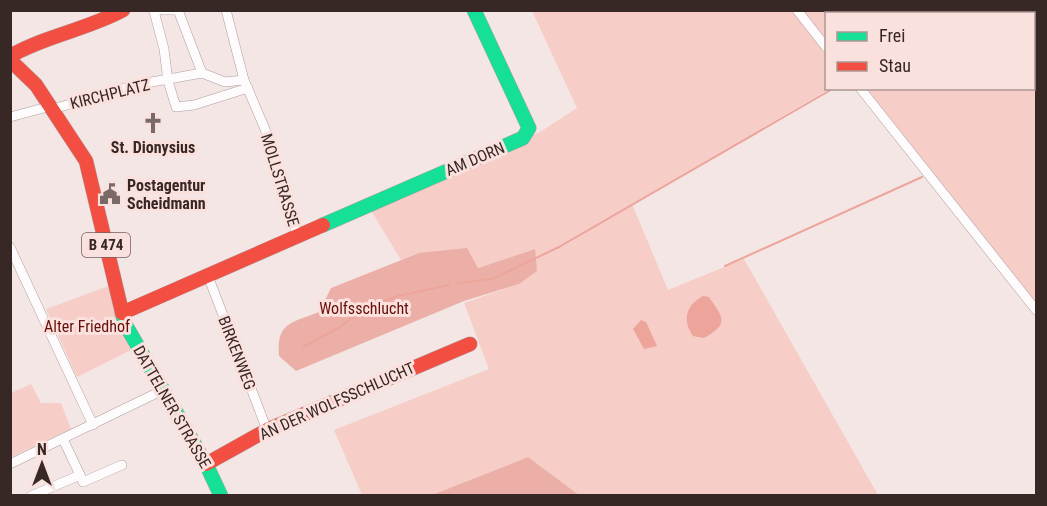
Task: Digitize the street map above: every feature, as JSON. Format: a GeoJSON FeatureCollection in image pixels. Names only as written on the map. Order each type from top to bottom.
{"type":"FeatureCollection","features":[{"type":"Feature","properties":{"kind":"street"},"geometry":{"type":"LineString","coordinates":[[10,58],[36,41],[105,20],[123,10]]}},
{"type":"Feature","properties":{"kind":"street"},"geometry":{"type":"LineString","coordinates":[[178,10],[202,73],[225,82],[246,84],[178,108],[173,104],[164,49],[154,11],[178,10]]}},
{"type":"Feature","properties":{"kind":"street","name":"MOLLSTRASSE"},"geometry":{"type":"LineString","coordinates":[[122,313],[297,236],[265,129],[246,84],[226,10]]}},
{"type":"Feature","properties":{"kind":"street","name":"AM DORN"},"geometry":{"type":"LineString","coordinates":[[297,236],[523,138],[528,132],[530,128],[474,10]]}},
{"type":"Feature","properties":{"kind":"street"},"geometry":{"type":"LineString","coordinates":[[797,10],[825,46]]}},
{"type":"Feature","properties":{"kind":"street","name":"DATTELNER STRASSE"},"geometry":{"type":"LineString","coordinates":[[10,58],[36,85],[86,161],[122,313],[129,333],[161,391],[206,464],[221,495]]}},
{"type":"Feature","properties":{"kind":"street","name":"KIRCHPLATZ"},"geometry":{"type":"LineString","coordinates":[[10,117],[135,85],[168,81],[202,73]]}},
{"type":"Feature","properties":{"kind":"street"},"geometry":{"type":"LineString","coordinates":[[862,90],[1036,310]]}},
{"type":"Feature","properties":{"kind":"street"},"geometry":{"type":"LineString","coordinates":[[10,247],[93,424]]}},
{"type":"Feature","properties":{"kind":"street","name":"BIRKENWEG"},"geometry":{"type":"LineString","coordinates":[[208,276],[267,430]]}},
{"type":"Feature","properties":{"kind":"street","name":"AN DER WOLFSSCHLUCHT"},"geometry":{"type":"LineString","coordinates":[[206,464],[267,430],[470,344]]}},
{"type":"Feature","properties":{"kind":"street"},"geometry":{"type":"LineString","coordinates":[[10,464],[161,391]]}},
{"type":"Feature","properties":{"kind":"street"},"geometry":{"type":"LineString","coordinates":[[63,439],[83,482],[122,465]]}},
{"type":"Feature","properties":{"kind":"street"},"geometry":{"type":"LineString","coordinates":[[32,495],[80,476]]}},
{"type":"Feature","properties":{"kind":"green space"},"geometry":{"type":"Polygon","coordinates":[[[863,10],[864,12],[825,12],[825,45],[798,11],[863,10]]]}},
{"type":"Feature","properties":{"kind":"green space"},"geometry":{"type":"Polygon","coordinates":[[[532,11],[796,11],[825,47],[825,90],[827,90],[632,204],[668,290],[744,259],[878,495],[579,495],[528,457],[432,495],[362,495],[334,430],[489,369],[464,303],[519,284],[535,249],[477,268],[419,253],[401,260],[369,207],[540,132],[577,108],[532,11]]]}},
{"type":"Feature","properties":{"kind":"green space"},"geometry":{"type":"Polygon","coordinates":[[[1036,11],[1036,308],[861,90],[1035,90],[1035,12],[1032,12],[1036,11]]]}},
{"type":"Feature","properties":{"kind":"green space","name":"Wolfsschlucht"},"geometry":{"type":"Polygon","coordinates":[[[467,248],[478,268],[535,249],[537,271],[519,284],[464,301],[296,371],[279,356],[280,336],[283,330],[294,322],[319,312],[331,288],[419,253],[467,248]]]}},
{"type":"Feature","properties":{"kind":"green space","name":"Alter Friedhof"},"geometry":{"type":"Polygon","coordinates":[[[109,286],[117,324],[131,350],[77,377],[46,309],[109,286]]]}},
{"type":"Feature","properties":{"kind":"green space"},"geometry":{"type":"Polygon","coordinates":[[[31,384],[41,403],[61,403],[71,429],[11,457],[11,393],[31,384]]]}},
{"type":"Feature","properties":{"kind":"green space"},"geometry":{"type":"Polygon","coordinates":[[[528,457],[579,495],[432,495],[528,457]]]}},
{"type":"Feature","properties":{"kind":"shaded area"},"geometry":{"type":"Polygon","coordinates":[[[703,296],[709,297],[722,320],[717,329],[704,338],[693,336],[687,319],[689,308],[703,296]]]}},
{"type":"Feature","properties":{"kind":"shaded area"},"geometry":{"type":"Polygon","coordinates":[[[641,320],[646,322],[657,346],[644,349],[633,329],[641,320]]]}},
{"type":"Feature","properties":{"kind":"waterway"},"geometry":{"type":"LineString","coordinates":[[458,283],[492,279],[559,247],[831,90]]}},
{"type":"Feature","properties":{"kind":"waterway"},"geometry":{"type":"LineString","coordinates":[[725,266],[922,177]]}},
{"type":"Feature","properties":{"kind":"waterway"},"geometry":{"type":"LineString","coordinates":[[303,347],[340,327],[364,308],[398,296],[449,285]]}},
{"type":"Feature","properties":{"kind":"traffic: fast"},"geometry":{"type":"LineString","coordinates":[[323,225],[523,138],[529,128],[474,10]]}},
{"type":"Feature","properties":{"kind":"traffic: fast"},"geometry":{"type":"LineString","coordinates":[[122,312],[125,324],[206,464],[221,496]]}},
{"type":"Feature","properties":{"kind":"traffic: jam"},"geometry":{"type":"LineString","coordinates":[[10,56],[123,10]]}},
{"type":"Feature","properties":{"kind":"traffic: jam"},"geometry":{"type":"LineString","coordinates":[[10,60],[36,85],[86,161],[122,312]]}},
{"type":"Feature","properties":{"kind":"traffic: jam"},"geometry":{"type":"LineString","coordinates":[[122,313],[323,225]]}},
{"type":"Feature","properties":{"kind":"traffic: jam"},"geometry":{"type":"LineString","coordinates":[[206,464],[267,430],[470,344]]}},
{"type":"Feature","properties":{"kind":"place","name":"St. Dionysius"},"geometry":{"type":"Point","coordinates":[153,123]}},
{"type":"Feature","properties":{"kind":"place","name":"Postagentur Scheidmann"},"geometry":{"type":"Point","coordinates":[110,194]}}]}
